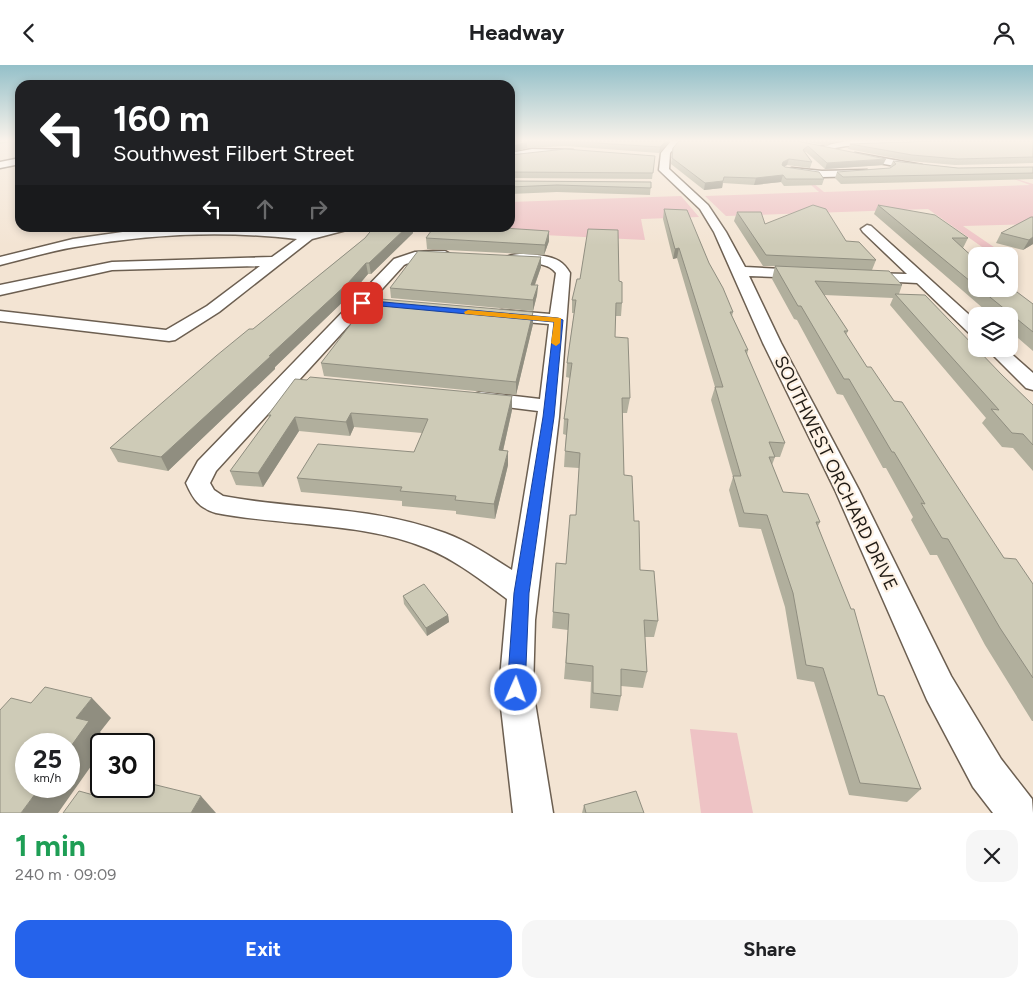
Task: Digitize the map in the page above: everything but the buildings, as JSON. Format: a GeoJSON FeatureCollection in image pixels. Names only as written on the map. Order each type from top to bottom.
{"type":"FeatureCollection","features":[{"type":"Feature","properties":{"kind":"street","name":"SOUTHWEST ORCHARD DRIVE"},"geometry":{"type":"LineString","coordinates":[[667,176],[670,184],[706,209],[740,271],[772,343],[847,490],[939,688],[987,773],[1018,813]]}},
{"type":"Feature","properties":{"kind":"street"},"geometry":{"type":"LineString","coordinates":[[867,229],[968,322]]}},
{"type":"Feature","properties":{"kind":"street"},"geometry":{"type":"LineString","coordinates":[[0,261],[73,243],[153,232]]}},
{"type":"Feature","properties":{"kind":"street"},"geometry":{"type":"LineString","coordinates":[[273,232],[308,236],[328,232]]}},
{"type":"Feature","properties":{"kind":"street"},"geometry":{"type":"LineString","coordinates":[[0,316],[169,336],[213,309],[308,236]]}},
{"type":"Feature","properties":{"kind":"street"},"geometry":{"type":"LineString","coordinates":[[522,593],[477,562],[435,540],[400,530],[216,504],[204,496],[198,483],[206,467],[286,381],[371,303],[399,262],[407,257],[419,254],[544,261],[561,268],[563,273],[549,406],[522,593],[516,690],[526,776],[533,813]]}},
{"type":"Feature","properties":{"kind":"street"},"geometry":{"type":"LineString","coordinates":[[0,289],[112,266],[274,261]]}},
{"type":"Feature","properties":{"kind":"street"},"geometry":{"type":"LineString","coordinates":[[740,271],[818,275]]}},
{"type":"Feature","properties":{"kind":"street"},"geometry":{"type":"LineString","coordinates":[[853,276],[922,279]]}},
{"type":"Feature","properties":{"kind":"street"},"geometry":{"type":"LineString","coordinates":[[483,314],[558,320]]}},
{"type":"Feature","properties":{"kind":"street"},"geometry":{"type":"LineString","coordinates":[[1004,357],[1033,384]]}},
{"type":"Feature","properties":{"kind":"street"},"geometry":{"type":"LineString","coordinates":[[286,381],[314,384]]}},
{"type":"Feature","properties":{"kind":"street"},"geometry":{"type":"LineString","coordinates":[[462,396],[549,406]]}},
{"type":"Feature","properties":{"kind":"shaded area"},"geometry":{"type":"Polygon","coordinates":[[[1006,176],[1007,176],[1033,184],[1033,224],[963,226],[994,247],[982,247],[928,209],[726,216],[705,196],[819,192],[803,178],[807,178],[824,192],[1030,185],[1006,176]]]}},
{"type":"Feature","properties":{"kind":"shaded area"},"geometry":{"type":"Polygon","coordinates":[[[681,196],[699,217],[641,219],[645,240],[480,232],[515,232],[515,202],[681,196]]]}},
{"type":"Feature","properties":{"kind":"shaded area"},"geometry":{"type":"Polygon","coordinates":[[[690,729],[737,733],[753,813],[701,813],[690,729]]]}},
{"type":"Feature","properties":{"kind":"slow traffic"},"geometry":{"type":"LineString","coordinates":[[468,312],[558,320],[556,343]]}},
{"type":"Feature","properties":{"kind":"route"},"geometry":{"type":"LineString","coordinates":[[362,303],[558,320],[548,417],[522,593],[516,690]]}}]}
